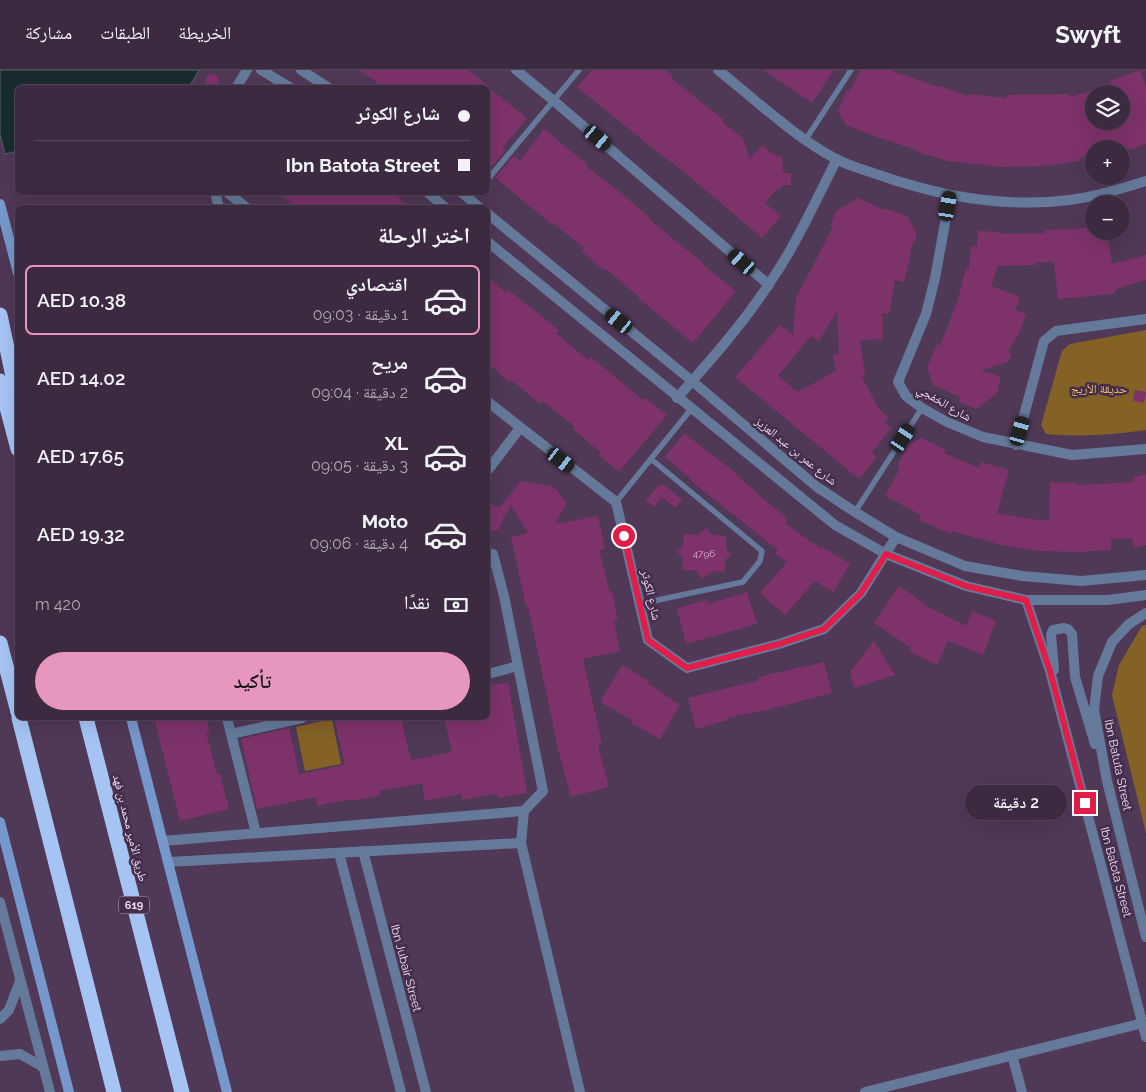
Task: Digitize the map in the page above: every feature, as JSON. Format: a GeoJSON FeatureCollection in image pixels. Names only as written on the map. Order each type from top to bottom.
{"type":"FeatureCollection","features":[{"type":"Feature","properties":{"kind":"highway"},"geometry":{"type":"LineString","coordinates":[[0,314],[15,386]]}},
{"type":"Feature","properties":{"kind":"highway"},"geometry":{"type":"LineString","coordinates":[[0,381],[15,438]]}},
{"type":"Feature","properties":{"kind":"highway"},"geometry":{"type":"LineString","coordinates":[[0,643],[15,700]]}},
{"type":"Feature","properties":{"kind":"highway"},"geometry":{"type":"LineString","coordinates":[[20,720],[114,1092]]}},
{"type":"Feature","properties":{"kind":"highway","name":"طريق الأمير محمد بن فهد"},"geometry":{"type":"LineString","coordinates":[[87,720],[182,1092]]}},
{"type":"Feature","properties":{"kind":"main road"},"geometry":{"type":"LineString","coordinates":[[0,204],[15,262]]}},
{"type":"Feature","properties":{"kind":"main road"},"geometry":{"type":"LineString","coordinates":[[132,720],[227,1092]]}},
{"type":"Feature","properties":{"kind":"main road"},"geometry":{"type":"LineString","coordinates":[[0,822],[69,1092]]}},
{"type":"Feature","properties":{"kind":"street"},"geometry":{"type":"LineString","coordinates":[[238,85],[246,70]]}},
{"type":"Feature","properties":{"kind":"street"},"geometry":{"type":"LineString","coordinates":[[261,70],[286,85]]}},
{"type":"Feature","properties":{"kind":"street"},"geometry":{"type":"LineString","coordinates":[[301,70],[324,85]]}},
{"type":"Feature","properties":{"kind":"street"},"geometry":{"type":"LineString","coordinates":[[516,70],[769,285]]}},
{"type":"Feature","properties":{"kind":"street"},"geometry":{"type":"LineString","coordinates":[[718,70],[806,139],[837,159],[895,180],[950,196],[1017,202],[1069,200],[1146,181]]}},
{"type":"Feature","properties":{"kind":"street"},"geometry":{"type":"LineString","coordinates":[[677,398],[733,334],[769,285],[798,237],[837,159]]}},
{"type":"Feature","properties":{"kind":"street"},"geometry":{"type":"LineString","coordinates":[[231,195],[243,205]]}},
{"type":"Feature","properties":{"kind":"street"},"geometry":{"type":"LineString","coordinates":[[431,195],[442,205]]}},
{"type":"Feature","properties":{"kind":"street","name":"شارع الخفجي"},"geometry":{"type":"LineString","coordinates":[[950,196],[936,278],[926,314],[898,382],[906,396],[922,408],[947,422],[983,438],[1072,455],[1146,450]]}},
{"type":"Feature","properties":{"kind":"street","name":"شارع عمر بن عبد العزيز"},"geometry":{"type":"LineString","coordinates":[[490,216],[692,381],[817,487],[896,536],[965,566],[1022,576],[1081,581],[1146,575]]}},
{"type":"Feature","properties":{"kind":"street"},"geometry":{"type":"LineString","coordinates":[[490,244],[835,525],[886,554],[966,586],[1026,600],[1108,600],[1146,595]]}},
{"type":"Feature","properties":{"kind":"street"},"geometry":{"type":"LineString","coordinates":[[1016,445],[1044,341],[1056,331],[1146,319]]}},
{"type":"Feature","properties":{"kind":"street"},"geometry":{"type":"LineString","coordinates":[[490,404],[616,502]]}},
{"type":"Feature","properties":{"kind":"street"},"geometry":{"type":"LineString","coordinates":[[490,467],[520,428]]}},
{"type":"Feature","properties":{"kind":"street","name":"شارع الكوثر"},"geometry":{"type":"LineString","coordinates":[[616,502],[648,640],[687,668],[779,644],[824,629],[861,593],[896,536]]}},
{"type":"Feature","properties":{"kind":"street"},"geometry":{"type":"LineString","coordinates":[[490,555],[493,554],[504,596],[543,791],[524,811],[521,843],[580,1092]]}},
{"type":"Feature","properties":{"kind":"street","name":"Ibn Batota Street"},"geometry":{"type":"LineString","coordinates":[[1026,600],[1050,671],[1146,1037]]}},
{"type":"Feature","properties":{"kind":"street","name":"Ibn Batuta Street"},"geometry":{"type":"LineString","coordinates":[[1146,613],[1129,624],[1112,642],[1098,676],[1094,710],[1107,780],[1146,937]]}},
{"type":"Feature","properties":{"kind":"street"},"geometry":{"type":"LineString","coordinates":[[1056,693],[1051,636],[1053,630],[1064,628],[1068,629],[1072,634],[1075,677],[1080,698],[1107,780]]}},
{"type":"Feature","properties":{"kind":"street"},"geometry":{"type":"LineString","coordinates":[[490,673],[518,666]]}},
{"type":"Feature","properties":{"kind":"street"},"geometry":{"type":"LineString","coordinates":[[228,720],[256,833]]}},
{"type":"Feature","properties":{"kind":"street"},"geometry":{"type":"LineString","coordinates":[[232,734],[293,720]]}},
{"type":"Feature","properties":{"kind":"street"},"geometry":{"type":"LineString","coordinates":[[163,841],[524,811]]}},
{"type":"Feature","properties":{"kind":"street"},"geometry":{"type":"LineString","coordinates":[[168,862],[521,843]]}},
{"type":"Feature","properties":{"kind":"street","name":"Ibn Jubair Street"},"geometry":{"type":"LineString","coordinates":[[363,851],[426,1092]]}},
{"type":"Feature","properties":{"kind":"street"},"geometry":{"type":"LineString","coordinates":[[339,852],[401,1092]]}},
{"type":"Feature","properties":{"kind":"street"},"geometry":{"type":"LineString","coordinates":[[0,902],[50,1092]]}},
{"type":"Feature","properties":{"kind":"street"},"geometry":{"type":"LineString","coordinates":[[0,1019],[10,1010],[20,981]]}},
{"type":"Feature","properties":{"kind":"street"},"geometry":{"type":"LineString","coordinates":[[865,1092],[1142,1023]]}},
{"type":"Feature","properties":{"kind":"street"},"geometry":{"type":"LineString","coordinates":[[0,1056],[20,1054],[43,1067]]}},
{"type":"Feature","properties":{"kind":"street"},"geometry":{"type":"LineString","coordinates":[[1012,1055],[1022,1092]]}},
{"type":"Feature","properties":{"kind":"lane"},"geometry":{"type":"LineString","coordinates":[[490,177],[579,70]]}},
{"type":"Feature","properties":{"kind":"lane"},"geometry":{"type":"LineString","coordinates":[[806,139],[851,70]]}},
{"type":"Feature","properties":{"kind":"lane"},"geometry":{"type":"LineString","coordinates":[[616,502],[692,408]]}},
{"type":"Feature","properties":{"kind":"lane"},"geometry":{"type":"LineString","coordinates":[[855,512],[922,408]]}},
{"type":"Feature","properties":{"kind":"lane"},"geometry":{"type":"LineString","coordinates":[[640,604],[743,582],[760,561],[762,551],[651,459]]}},
{"type":"Feature","properties":{"kind":"green space","name":"حديقة الأريج"},"geometry":{"type":"Polygon","coordinates":[[[1146,330],[1146,430],[1096,435],[1046,434],[1041,425],[1062,351],[1070,344],[1146,330]]]}},
{"type":"Feature","properties":{"kind":"green space"},"geometry":{"type":"Polygon","coordinates":[[[1146,625],[1146,833],[1112,695],[1119,665],[1142,626],[1146,625]]]}},
{"type":"Feature","properties":{"kind":"green space"},"geometry":{"type":"Polygon","coordinates":[[[332,720],[341,764],[305,771],[296,727],[332,720]]]}},
{"type":"Feature","properties":{"kind":"shaded area"},"geometry":{"type":"Polygon","coordinates":[[[0,70],[199,70],[190,85],[15,85],[15,152],[5,154],[0,134],[0,70]]]}},
{"type":"Feature","properties":{"kind":"building"},"geometry":{"type":"Polygon","coordinates":[[[360,70],[468,70],[487,85],[380,85],[360,70]]]}},
{"type":"Feature","properties":{"kind":"building"},"geometry":{"type":"Polygon","coordinates":[[[592,70],[665,70],[673,77],[672,79],[724,120],[722,122],[743,138],[750,159],[762,145],[774,155],[782,157],[783,173],[791,173],[791,185],[781,185],[781,189],[776,190],[765,203],[781,216],[762,238],[683,171],[577,87],[592,70]]]}},
{"type":"Feature","properties":{"kind":"building"},"geometry":{"type":"Polygon","coordinates":[[[764,70],[834,70],[812,103],[764,70]]]}},
{"type":"Feature","properties":{"kind":"building"},"geometry":{"type":"Polygon","coordinates":[[[861,70],[891,70],[901,75],[969,96],[970,94],[1006,98],[1006,95],[1069,94],[1069,97],[1085,92],[1085,130],[1130,130],[1130,85],[1111,85],[1110,81],[1140,70],[1146,86],[1146,144],[1130,149],[1130,140],[1085,140],[1085,157],[1079,159],[1079,161],[1043,166],[1003,167],[948,161],[917,152],[917,150],[846,125],[838,111],[847,90],[849,92],[861,70]]]}},
{"type":"Feature","properties":{"kind":"building"},"geometry":{"type":"Polygon","coordinates":[[[212,74],[218,78],[218,85],[206,85],[205,81],[207,76],[212,74]]]}},
{"type":"Feature","properties":{"kind":"building"},"geometry":{"type":"Polygon","coordinates":[[[490,89],[527,118],[503,147],[506,150],[490,169],[490,89]]]}},
{"type":"Feature","properties":{"kind":"building"},"geometry":{"type":"Polygon","coordinates":[[[544,129],[736,291],[693,343],[606,269],[604,270],[581,251],[584,248],[552,222],[551,224],[495,177],[514,156],[520,161],[544,129]]]}},
{"type":"Feature","properties":{"kind":"building"},"geometry":{"type":"Polygon","coordinates":[[[282,195],[395,195],[407,205],[293,205],[282,195]]]}},
{"type":"Feature","properties":{"kind":"building"},"geometry":{"type":"Polygon","coordinates":[[[858,198],[884,210],[885,208],[908,217],[917,234],[909,254],[911,254],[904,282],[895,280],[889,314],[882,313],[883,339],[860,340],[865,375],[861,375],[879,409],[889,417],[884,423],[891,428],[872,453],[877,457],[859,479],[735,377],[780,325],[793,335],[796,298],[833,227],[830,226],[836,211],[858,198]],[[837,311],[819,341],[811,336],[778,376],[798,392],[836,371],[833,354],[839,354],[837,311]]]}},
{"type":"Feature","properties":{"kind":"building"},"geometry":{"type":"Polygon","coordinates":[[[1085,228],[1085,240],[1108,240],[1112,264],[1146,255],[1146,280],[1118,288],[1113,294],[1058,299],[1054,262],[1036,262],[1036,265],[998,266],[991,286],[1020,297],[1015,310],[1026,314],[1020,331],[1008,352],[1012,354],[1008,362],[981,370],[1001,377],[997,393],[977,409],[959,402],[960,397],[933,385],[927,368],[937,344],[940,346],[957,302],[966,269],[969,270],[971,246],[977,247],[978,231],[999,232],[999,234],[1045,233],[1045,230],[1085,228]]]}},
{"type":"Feature","properties":{"kind":"building"},"geometry":{"type":"Polygon","coordinates":[[[490,279],[506,293],[508,290],[559,330],[556,333],[588,360],[591,357],[643,400],[645,398],[667,415],[619,472],[599,455],[601,453],[573,429],[575,427],[543,401],[540,404],[511,380],[509,382],[490,365],[490,279]]]}},
{"type":"Feature","properties":{"kind":"building"},"geometry":{"type":"Polygon","coordinates":[[[1135,390],[1146,392],[1144,403],[1133,401],[1135,390]]]}},
{"type":"Feature","properties":{"kind":"building"},"geometry":{"type":"Polygon","coordinates":[[[684,433],[737,474],[788,519],[785,523],[821,549],[823,547],[850,564],[833,592],[815,581],[785,615],[760,593],[787,562],[775,554],[778,550],[691,481],[665,457],[684,433]]]}},
{"type":"Feature","properties":{"kind":"building"},"geometry":{"type":"Polygon","coordinates":[[[922,438],[946,450],[944,453],[979,468],[981,462],[1009,470],[997,513],[1045,521],[1045,519],[1049,520],[1050,482],[1078,483],[1078,485],[1134,482],[1133,477],[1146,474],[1146,545],[1134,548],[1132,538],[1111,539],[1111,550],[1079,552],[1036,551],[1001,545],[952,531],[951,534],[919,520],[921,515],[885,496],[900,468],[897,466],[909,444],[922,438]]]}},
{"type":"Feature","properties":{"kind":"building"},"geometry":{"type":"Polygon","coordinates":[[[521,481],[554,487],[567,503],[555,524],[598,516],[605,549],[599,550],[610,593],[612,592],[618,620],[614,621],[620,651],[583,659],[602,744],[598,745],[609,787],[571,797],[559,753],[528,606],[526,606],[511,537],[528,533],[511,505],[498,530],[490,532],[490,503],[499,508],[521,481]]]}},
{"type":"Feature","properties":{"kind":"building"},"geometry":{"type":"Polygon","coordinates":[[[665,485],[682,500],[675,508],[662,497],[654,507],[646,500],[658,486],[665,485]]]}},
{"type":"Feature","properties":{"kind":"building"},"geometry":{"type":"Polygon","coordinates":[[[706,528],[713,535],[726,536],[726,549],[732,555],[725,560],[725,572],[713,571],[703,579],[695,570],[682,570],[683,557],[677,552],[683,546],[684,534],[698,535],[706,528]]]}},
{"type":"Feature","properties":{"kind":"building"},"geometry":{"type":"Polygon","coordinates":[[[899,586],[924,605],[966,626],[972,611],[996,621],[983,655],[948,641],[937,665],[909,651],[911,648],[874,623],[899,586]]]}},
{"type":"Feature","properties":{"kind":"building"},"geometry":{"type":"Polygon","coordinates":[[[747,592],[757,624],[686,644],[677,608],[707,600],[708,604],[747,592]]]}},
{"type":"Feature","properties":{"kind":"building"},"geometry":{"type":"Polygon","coordinates":[[[874,641],[895,675],[854,688],[850,672],[874,641]]]}},
{"type":"Feature","properties":{"kind":"building"},"geometry":{"type":"Polygon","coordinates":[[[824,662],[832,693],[727,718],[728,720],[696,729],[688,698],[759,680],[758,677],[824,662]]]}},
{"type":"Feature","properties":{"kind":"building"},"geometry":{"type":"Polygon","coordinates":[[[622,665],[649,681],[648,683],[680,705],[660,739],[631,723],[632,720],[600,702],[622,665]]]}},
{"type":"Feature","properties":{"kind":"building"},"geometry":{"type":"Polygon","coordinates":[[[508,682],[527,793],[498,798],[497,793],[463,800],[461,794],[425,801],[422,783],[380,791],[380,795],[352,801],[351,799],[317,806],[316,797],[257,809],[241,739],[289,728],[299,774],[345,765],[335,721],[340,720],[401,720],[411,760],[452,752],[444,720],[490,720],[490,686],[508,682]]]}},
{"type":"Feature","properties":{"kind":"building"},"geometry":{"type":"Polygon","coordinates":[[[155,720],[207,720],[210,733],[206,733],[217,774],[220,774],[229,809],[180,821],[155,720]]]}},
{"type":"Feature","properties":{"kind":"route"},"geometry":{"type":"LineString","coordinates":[[624,536],[648,640],[687,668],[779,644],[824,629],[861,593],[886,554],[966,586],[1026,600],[1050,671],[1085,803]]}}]}
